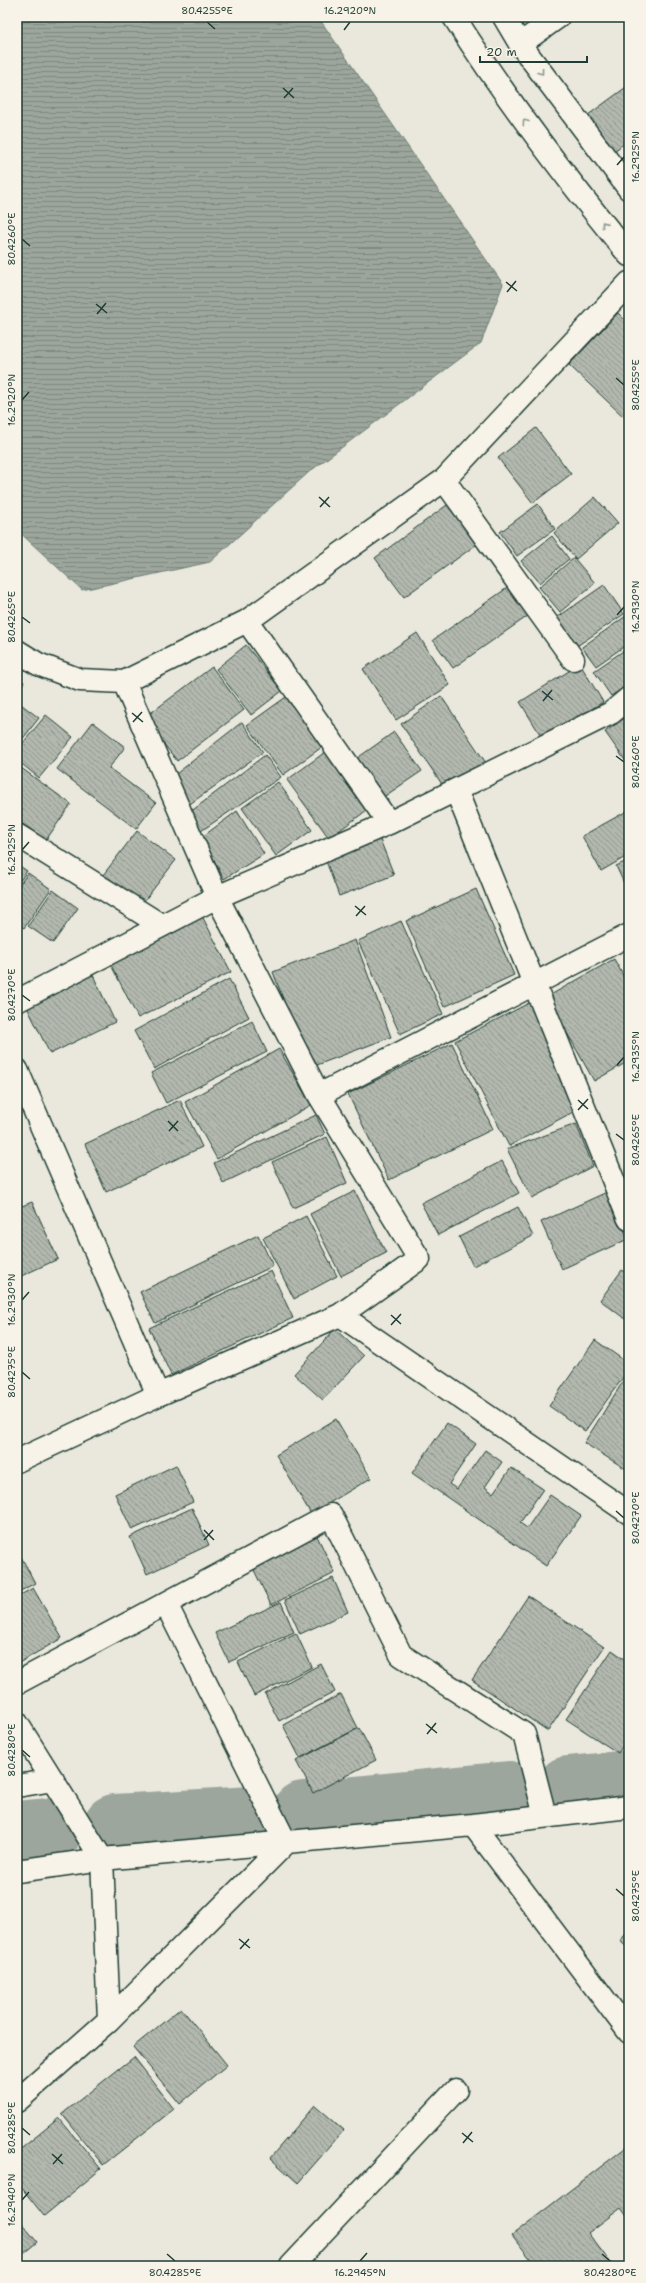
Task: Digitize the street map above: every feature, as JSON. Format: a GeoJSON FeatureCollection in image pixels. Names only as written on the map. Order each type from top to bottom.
{"type":"FeatureCollection","features":[{"type":"Feature","properties":{"kind":"street"},"geometry":{"type":"LineString","coordinates":[[454,17],[490,74],[558,167],[629,254]]}},
{"type":"Feature","properties":{"kind":"street"},"geometry":{"type":"LineString","coordinates":[[504,17],[520,44],[628,187]]}},
{"type":"Feature","properties":{"kind":"street"},"geometry":{"type":"LineString","coordinates":[[520,44],[558,17]]}},
{"type":"Feature","properties":{"kind":"street"},"geometry":{"type":"LineString","coordinates":[[17,651],[38,664],[80,680],[124,682],[247,621],[444,480],[629,283]]}},
{"type":"Feature","properties":{"kind":"street"},"geometry":{"type":"LineString","coordinates":[[444,480],[573,658]]}},
{"type":"Feature","properties":{"kind":"street"},"geometry":{"type":"LineString","coordinates":[[247,621],[389,824]]}},
{"type":"Feature","properties":{"kind":"street"},"geometry":{"type":"LineString","coordinates":[[17,1461],[158,1395],[340,1315],[419,1259],[320,1094],[217,897],[124,682]]}},
{"type":"Feature","properties":{"kind":"street"},"geometry":{"type":"LineString","coordinates":[[17,1001],[217,897],[389,824],[611,713],[629,698]]}},
{"type":"Feature","properties":{"kind":"street"},"geometry":{"type":"LineString","coordinates":[[456,790],[629,1219]]}},
{"type":"Feature","properties":{"kind":"street"},"geometry":{"type":"LineString","coordinates":[[17,835],[161,925]]}},
{"type":"Feature","properties":{"kind":"street"},"geometry":{"type":"LineString","coordinates":[[320,1094],[629,935]]}},
{"type":"Feature","properties":{"kind":"street"},"geometry":{"type":"LineString","coordinates":[[17,1070],[158,1395]]}},
{"type":"Feature","properties":{"kind":"street"},"geometry":{"type":"LineString","coordinates":[[340,1315],[629,1513]]}},
{"type":"Feature","properties":{"kind":"street"},"geometry":{"type":"LineString","coordinates":[[17,1684],[331,1515],[401,1655],[524,1734],[545,1816]]}},
{"type":"Feature","properties":{"kind":"street"},"geometry":{"type":"LineString","coordinates":[[166,1604],[286,1844]]}},
{"type":"Feature","properties":{"kind":"street"},"geometry":{"type":"LineString","coordinates":[[17,1723],[102,1859],[109,2020]]}},
{"type":"Feature","properties":{"kind":"street"},"geometry":{"type":"LineString","coordinates":[[17,1786],[53,1780]]}},
{"type":"Feature","properties":{"kind":"street"},"geometry":{"type":"LineString","coordinates":[[17,1871],[102,1859],[286,1844],[473,1826],[545,1816],[629,1807]]}},
{"type":"Feature","properties":{"kind":"street"},"geometry":{"type":"LineString","coordinates":[[473,1826],[629,2032]]}},
{"type":"Feature","properties":{"kind":"street"},"geometry":{"type":"LineString","coordinates":[[17,2101],[109,2020],[286,1844]]}},
{"type":"Feature","properties":{"kind":"street"},"geometry":{"type":"LineString","coordinates":[[291,2266],[456,2090]]}},
{"type":"Feature","properties":{"kind":"shaded area"},"geometry":{"type":"Polygon","coordinates":[[[17,17],[318,17],[503,284],[481,343],[309,472],[210,562],[82,590],[17,530],[17,17]]]}},
{"type":"Feature","properties":{"kind":"building"},"geometry":{"type":"Polygon","coordinates":[[[629,85],[629,140],[610,154],[584,118],[629,85]]]}},
{"type":"Feature","properties":{"kind":"building"},"geometry":{"type":"Polygon","coordinates":[[[618,313],[629,324],[629,413],[625,418],[569,365],[618,313]]]}},
{"type":"Feature","properties":{"kind":"building"},"geometry":{"type":"Polygon","coordinates":[[[536,428],[571,474],[533,503],[498,458],[536,428]]]}},
{"type":"Feature","properties":{"kind":"building"},"geometry":{"type":"Polygon","coordinates":[[[595,497],[618,523],[576,559],[554,533],[595,497]]]}},
{"type":"Feature","properties":{"kind":"building"},"geometry":{"type":"Polygon","coordinates":[[[451,502],[480,542],[404,597],[375,558],[451,502]]]}},
{"type":"Feature","properties":{"kind":"building"},"geometry":{"type":"Polygon","coordinates":[[[538,504],[555,529],[517,556],[500,532],[538,504]]]}},
{"type":"Feature","properties":{"kind":"building"},"geometry":{"type":"Polygon","coordinates":[[[552,536],[569,559],[540,583],[521,561],[552,536]]]}},
{"type":"Feature","properties":{"kind":"building"},"geometry":{"type":"Polygon","coordinates":[[[574,558],[595,583],[560,612],[539,587],[574,558]]]}},
{"type":"Feature","properties":{"kind":"building"},"geometry":{"type":"Polygon","coordinates":[[[604,585],[624,614],[574,648],[555,619],[604,585]]]}},
{"type":"Feature","properties":{"kind":"building"},"geometry":{"type":"Polygon","coordinates":[[[507,588],[528,616],[453,668],[433,640],[507,588]]]}},
{"type":"Feature","properties":{"kind":"building"},"geometry":{"type":"Polygon","coordinates":[[[626,616],[629,621],[629,643],[596,666],[582,647],[626,616]]]}},
{"type":"Feature","properties":{"kind":"building"},"geometry":{"type":"Polygon","coordinates":[[[417,633],[450,685],[396,720],[363,669],[417,633]]]}},
{"type":"Feature","properties":{"kind":"building"},"geometry":{"type":"Polygon","coordinates":[[[246,645],[282,691],[251,715],[216,669],[246,645]]]}},
{"type":"Feature","properties":{"kind":"building"},"geometry":{"type":"Polygon","coordinates":[[[629,647],[629,684],[611,696],[594,671],[629,647]]]}},
{"type":"Feature","properties":{"kind":"building"},"geometry":{"type":"Polygon","coordinates":[[[580,664],[603,702],[543,739],[520,702],[580,664]]]}},
{"type":"Feature","properties":{"kind":"building"},"geometry":{"type":"Polygon","coordinates":[[[212,667],[244,710],[177,761],[144,718],[212,667]]]}},
{"type":"Feature","properties":{"kind":"building"},"geometry":{"type":"Polygon","coordinates":[[[17,676],[24,682],[17,692],[17,676]]]}},
{"type":"Feature","properties":{"kind":"building"},"geometry":{"type":"Polygon","coordinates":[[[441,696],[486,763],[446,790],[401,724],[441,696]]]}},
{"type":"Feature","properties":{"kind":"building"},"geometry":{"type":"Polygon","coordinates":[[[286,697],[322,747],[283,775],[247,725],[286,697]]]}},
{"type":"Feature","properties":{"kind":"building"},"geometry":{"type":"Polygon","coordinates":[[[17,701],[39,718],[17,746],[17,701]]]}},
{"type":"Feature","properties":{"kind":"building"},"geometry":{"type":"Polygon","coordinates":[[[46,715],[73,737],[39,778],[17,760],[17,750],[46,715]]]}},
{"type":"Feature","properties":{"kind":"building"},"geometry":{"type":"Polygon","coordinates":[[[629,715],[629,766],[605,732],[629,715]]]}},
{"type":"Feature","properties":{"kind":"building"},"geometry":{"type":"Polygon","coordinates":[[[93,722],[125,747],[109,768],[156,803],[136,829],[57,769],[93,722]]]}},
{"type":"Feature","properties":{"kind":"building"},"geometry":{"type":"Polygon","coordinates":[[[242,722],[263,752],[187,806],[176,774],[242,722]]]}},
{"type":"Feature","properties":{"kind":"building"},"geometry":{"type":"Polygon","coordinates":[[[394,732],[422,771],[382,798],[356,759],[394,732]]]}},
{"type":"Feature","properties":{"kind":"building"},"geometry":{"type":"Polygon","coordinates":[[[328,750],[370,808],[329,838],[287,780],[328,750]]]}},
{"type":"Feature","properties":{"kind":"building"},"geometry":{"type":"Polygon","coordinates":[[[265,755],[281,777],[198,833],[189,813],[265,755]]]}},
{"type":"Feature","properties":{"kind":"building"},"geometry":{"type":"Polygon","coordinates":[[[17,765],[71,804],[46,840],[17,820],[17,765]]]}},
{"type":"Feature","properties":{"kind":"building"},"geometry":{"type":"Polygon","coordinates":[[[278,782],[312,830],[276,856],[242,808],[278,782]]]}},
{"type":"Feature","properties":{"kind":"building"},"geometry":{"type":"Polygon","coordinates":[[[629,810],[629,855],[601,871],[582,836],[629,810]]]}},
{"type":"Feature","properties":{"kind":"building"},"geometry":{"type":"Polygon","coordinates":[[[237,811],[264,854],[224,879],[202,837],[237,811]]]}},
{"type":"Feature","properties":{"kind":"building"},"geometry":{"type":"Polygon","coordinates":[[[137,831],[176,860],[141,905],[103,875],[137,831]]]}},
{"type":"Feature","properties":{"kind":"building"},"geometry":{"type":"Polygon","coordinates":[[[377,832],[394,875],[339,896],[323,853],[377,832]]]}},
{"type":"Feature","properties":{"kind":"building"},"geometry":{"type":"Polygon","coordinates":[[[629,860],[629,894],[616,866],[629,860]]]}},
{"type":"Feature","properties":{"kind":"building"},"geometry":{"type":"Polygon","coordinates":[[[17,864],[27,871],[17,885],[17,864]]]}},
{"type":"Feature","properties":{"kind":"building"},"geometry":{"type":"Polygon","coordinates":[[[28,873],[51,889],[24,928],[17,923],[17,888],[28,873]]]}},
{"type":"Feature","properties":{"kind":"building"},"geometry":{"type":"Polygon","coordinates":[[[476,889],[514,975],[444,1007],[406,921],[476,889]]]}},
{"type":"Feature","properties":{"kind":"building"},"geometry":{"type":"Polygon","coordinates":[[[53,890],[78,908],[53,943],[28,926],[53,890]]]}},
{"type":"Feature","properties":{"kind":"building"},"geometry":{"type":"Polygon","coordinates":[[[202,916],[231,972],[138,1018],[110,963],[202,916]]]}},
{"type":"Feature","properties":{"kind":"building"},"geometry":{"type":"Polygon","coordinates":[[[401,921],[443,1014],[400,1034],[358,941],[401,921]]]}},
{"type":"Feature","properties":{"kind":"building"},"geometry":{"type":"Polygon","coordinates":[[[355,940],[391,1037],[309,1068],[273,972],[355,940]]]}},
{"type":"Feature","properties":{"kind":"building"},"geometry":{"type":"Polygon","coordinates":[[[614,959],[629,986],[629,1061],[594,1081],[547,997],[614,959]]]}},
{"type":"Feature","properties":{"kind":"building"},"geometry":{"type":"Polygon","coordinates":[[[92,973],[115,1022],[50,1054],[26,1005],[92,973]]]}},
{"type":"Feature","properties":{"kind":"building"},"geometry":{"type":"Polygon","coordinates":[[[229,979],[249,1017],[154,1069],[134,1031],[229,979]]]}},
{"type":"Feature","properties":{"kind":"building"},"geometry":{"type":"Polygon","coordinates":[[[531,1002],[575,1111],[509,1146],[455,1041],[531,1002]]]}},
{"type":"Feature","properties":{"kind":"building"},"geometry":{"type":"Polygon","coordinates":[[[252,1021],[267,1052],[166,1103],[151,1073],[252,1021]]]}},
{"type":"Feature","properties":{"kind":"building"},"geometry":{"type":"Polygon","coordinates":[[[452,1043],[493,1129],[389,1180],[348,1094],[452,1043]]]}},
{"type":"Feature","properties":{"kind":"building"},"geometry":{"type":"Polygon","coordinates":[[[279,1049],[311,1105],[217,1159],[185,1102],[279,1049]]]}},
{"type":"Feature","properties":{"kind":"building"},"geometry":{"type":"Polygon","coordinates":[[[180,1100],[202,1147],[106,1192],[85,1144],[180,1100]]]}},
{"type":"Feature","properties":{"kind":"building"},"geometry":{"type":"Polygon","coordinates":[[[316,1115],[325,1134],[223,1183],[214,1163],[316,1115]]]}},
{"type":"Feature","properties":{"kind":"building"},"geometry":{"type":"Polygon","coordinates":[[[576,1124],[593,1166],[532,1198],[507,1149],[576,1124]]]}},
{"type":"Feature","properties":{"kind":"building"},"geometry":{"type":"Polygon","coordinates":[[[327,1137],[347,1183],[293,1208],[272,1162],[327,1137]]]}},
{"type":"Feature","properties":{"kind":"building"},"geometry":{"type":"Polygon","coordinates":[[[502,1161],[519,1193],[438,1235],[421,1203],[502,1161]]]}},
{"type":"Feature","properties":{"kind":"building"},"geometry":{"type":"Polygon","coordinates":[[[355,1191],[386,1253],[341,1276],[310,1214],[355,1191]]]}},
{"type":"Feature","properties":{"kind":"building"},"geometry":{"type":"Polygon","coordinates":[[[607,1192],[628,1239],[562,1269],[541,1222],[607,1192]]]}},
{"type":"Feature","properties":{"kind":"building"},"geometry":{"type":"Polygon","coordinates":[[[32,1202],[58,1259],[17,1278],[17,1208],[32,1202]]]}},
{"type":"Feature","properties":{"kind":"building"},"geometry":{"type":"Polygon","coordinates":[[[518,1207],[533,1236],[473,1266],[459,1237],[518,1207]]]}},
{"type":"Feature","properties":{"kind":"building"},"geometry":{"type":"Polygon","coordinates":[[[306,1216],[337,1276],[294,1299],[263,1238],[306,1216]]]}},
{"type":"Feature","properties":{"kind":"building"},"geometry":{"type":"Polygon","coordinates":[[[258,1235],[273,1266],[155,1323],[140,1292],[258,1235]]]}},
{"type":"Feature","properties":{"kind":"building"},"geometry":{"type":"Polygon","coordinates":[[[622,1270],[629,1275],[629,1322],[600,1300],[622,1270]]]}},
{"type":"Feature","properties":{"kind":"building"},"geometry":{"type":"Polygon","coordinates":[[[271,1271],[293,1318],[171,1375],[149,1328],[271,1271]]]}},
{"type":"Feature","properties":{"kind":"building"},"geometry":{"type":"Polygon","coordinates":[[[335,1329],[364,1356],[323,1400],[294,1374],[335,1329]]]}},
{"type":"Feature","properties":{"kind":"building"},"geometry":{"type":"Polygon","coordinates":[[[595,1340],[629,1364],[629,1369],[585,1431],[549,1406],[595,1340]]]}},
{"type":"Feature","properties":{"kind":"building"},"geometry":{"type":"Polygon","coordinates":[[[629,1372],[629,1466],[626,1469],[584,1443],[629,1372]]]}},
{"type":"Feature","properties":{"kind":"building"},"geometry":{"type":"Polygon","coordinates":[[[336,1419],[371,1478],[311,1514],[276,1455],[336,1419]]]}},
{"type":"Feature","properties":{"kind":"building"},"geometry":{"type":"Polygon","coordinates":[[[447,1423],[476,1444],[449,1484],[457,1489],[485,1450],[502,1462],[485,1487],[493,1493],[511,1468],[543,1489],[520,1523],[527,1528],[550,1495],[581,1516],[546,1566],[412,1473],[447,1423]]]}},
{"type":"Feature","properties":{"kind":"building"},"geometry":{"type":"Polygon","coordinates":[[[176,1465],[193,1502],[132,1530],[115,1494],[176,1465]]]}},
{"type":"Feature","properties":{"kind":"building"},"geometry":{"type":"Polygon","coordinates":[[[192,1508],[209,1545],[147,1574],[130,1537],[192,1508]]]}},
{"type":"Feature","properties":{"kind":"building"},"geometry":{"type":"Polygon","coordinates":[[[17,1523],[22,1531],[17,1534],[17,1523]]]}},
{"type":"Feature","properties":{"kind":"building"},"geometry":{"type":"Polygon","coordinates":[[[317,1536],[335,1573],[271,1605],[253,1568],[317,1536]]]}},
{"type":"Feature","properties":{"kind":"building"},"geometry":{"type":"Polygon","coordinates":[[[17,1549],[35,1583],[17,1593],[17,1549]]]}},
{"type":"Feature","properties":{"kind":"building"},"geometry":{"type":"Polygon","coordinates":[[[333,1578],[348,1612],[300,1634],[285,1600],[333,1578]]]}},
{"type":"Feature","properties":{"kind":"building"},"geometry":{"type":"Polygon","coordinates":[[[33,1588],[62,1638],[17,1664],[17,1597],[33,1588]]]}},
{"type":"Feature","properties":{"kind":"building"},"geometry":{"type":"Polygon","coordinates":[[[528,1596],[604,1647],[548,1731],[472,1680],[528,1596]]]}},
{"type":"Feature","properties":{"kind":"building"},"geometry":{"type":"Polygon","coordinates":[[[281,1602],[294,1632],[229,1662],[215,1633],[281,1602]]]}},
{"type":"Feature","properties":{"kind":"building"},"geometry":{"type":"Polygon","coordinates":[[[296,1633],[312,1667],[254,1696],[238,1662],[296,1633]]]}},
{"type":"Feature","properties":{"kind":"building"},"geometry":{"type":"Polygon","coordinates":[[[612,1650],[629,1662],[629,1736],[618,1753],[566,1719],[612,1650]]]}},
{"type":"Feature","properties":{"kind":"building"},"geometry":{"type":"Polygon","coordinates":[[[321,1664],[335,1692],[279,1721],[265,1694],[321,1664]]]}},
{"type":"Feature","properties":{"kind":"building"},"geometry":{"type":"Polygon","coordinates":[[[341,1694],[358,1728],[300,1758],[283,1725],[341,1694]]]}},
{"type":"Feature","properties":{"kind":"building"},"geometry":{"type":"Polygon","coordinates":[[[359,1728],[376,1760],[313,1793],[296,1761],[359,1728]]]}},
{"type":"Feature","properties":{"kind":"building"},"geometry":{"type":"Polygon","coordinates":[[[629,1930],[629,1949],[620,1941],[629,1930]]]}},
{"type":"Feature","properties":{"kind":"building"},"geometry":{"type":"Polygon","coordinates":[[[181,2008],[227,2065],[180,2104],[133,2047],[181,2008]]]}},
{"type":"Feature","properties":{"kind":"building"},"geometry":{"type":"Polygon","coordinates":[[[134,2057],[174,2109],[103,2165],[62,2114],[134,2057]]]}},
{"type":"Feature","properties":{"kind":"building"},"geometry":{"type":"Polygon","coordinates":[[[315,2105],[344,2130],[298,2183],[270,2158],[315,2105]]]}},
{"type":"Feature","properties":{"kind":"building"},"geometry":{"type":"Polygon","coordinates":[[[59,2118],[101,2169],[44,2216],[17,2182],[17,2152],[59,2118]]]}},
{"type":"Feature","properties":{"kind":"building"},"geometry":{"type":"Polygon","coordinates":[[[629,2145],[629,2219],[621,2208],[588,2233],[613,2266],[536,2266],[512,2235],[629,2145]]]}},
{"type":"Feature","properties":{"kind":"building"},"geometry":{"type":"Polygon","coordinates":[[[17,2217],[37,2242],[17,2259],[17,2217]]]}},
{"type":"Feature","properties":{"kind":"waterway"},"geometry":{"type":"LineString","coordinates":[[568,1788],[629,1782]]}},
{"type":"Feature","properties":{"kind":"waterway"},"geometry":{"type":"LineString","coordinates":[[303,1813],[509,1793]]}},
{"type":"Feature","properties":{"kind":"waterway"},"geometry":{"type":"LineString","coordinates":[[115,1826],[253,1818]]}},
{"type":"Feature","properties":{"kind":"waterway"},"geometry":{"type":"LineString","coordinates":[[17,1833],[51,1830]]}}]}
